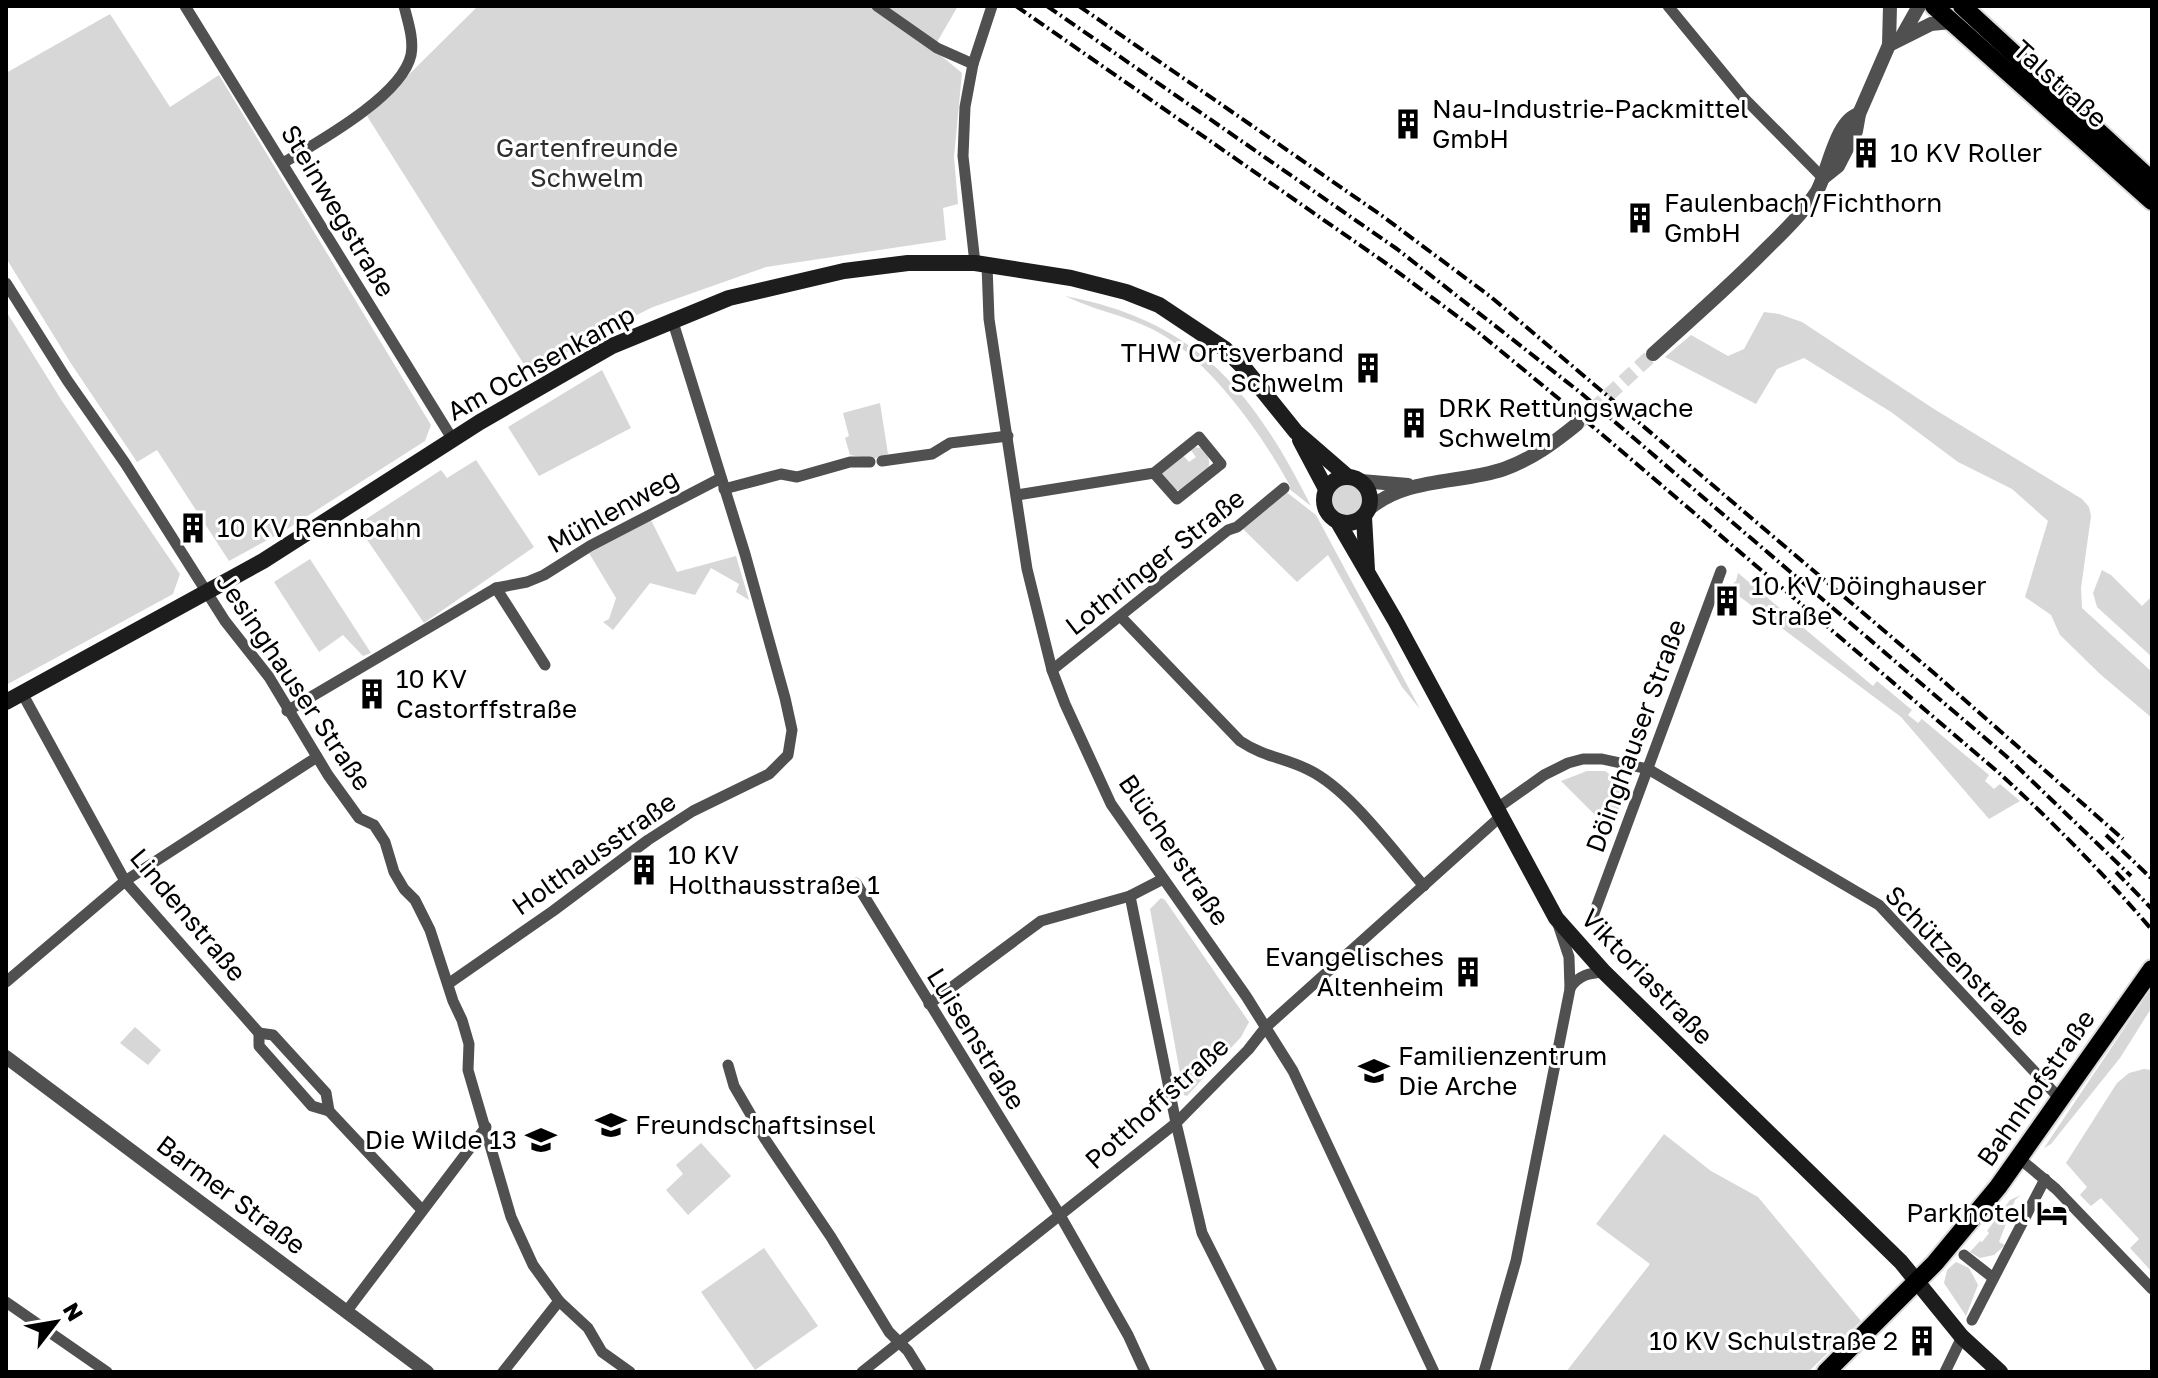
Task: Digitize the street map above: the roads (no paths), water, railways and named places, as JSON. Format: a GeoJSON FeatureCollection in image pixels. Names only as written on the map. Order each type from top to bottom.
{"type":"FeatureCollection","features":[{"type":"Feature","properties":{"kind":"main road","name":"Talstraße"},"geometry":{"type":"LineString","coordinates":[[1934,6],[2152,201]]}},
{"type":"Feature","properties":{"kind":"main road","name":"Talstraße"},"geometry":{"type":"LineString","coordinates":[[1962,6],[2152,181]]}},
{"type":"Feature","properties":{"kind":"main road","name":"Am Ochsenkamp"},"geometry":{"type":"LineString","coordinates":[[6,702],[208,593],[599,353],[672,319],[740,295],[820,275],[908,263],[981,264],[1095,282],[1159,305],[1225,349],[1246,370],[1296,432],[1326,489]]}},
{"type":"Feature","properties":{"kind":"main road","name":"Am Ochsenkamp"},"geometry":{"type":"LineString","coordinates":[[1296,432],[1354,479]]}},
{"type":"Feature","properties":{"kind":"main road"},"geometry":{"type":"LineString","coordinates":[[1354,479],[1370,494],[1367,513],[1352,524],[1338,522],[1325,508],[1326,489],[1335,480],[1354,479]]}},
{"type":"Feature","properties":{"kind":"main road","name":"Viktoriastraße"},"geometry":{"type":"LineString","coordinates":[[1367,513],[1367,570]]}},
{"type":"Feature","properties":{"kind":"main road","name":"Viktoriastraße"},"geometry":{"type":"LineString","coordinates":[[1338,522],[1556,918],[1604,972],[1901,1262],[1962,1337],[2000,1372]]}},
{"type":"Feature","properties":{"kind":"main road","name":"Bahnhofstraße"},"geometry":{"type":"LineString","coordinates":[[1826,1372],[1951,1245],[2020,1159],[2152,969]]}},
{"type":"Feature","properties":{"kind":"street","name":"Steinwegstraße"},"geometry":{"type":"LineString","coordinates":[[185,6],[453,440]]}},
{"type":"Feature","properties":{"kind":"street"},"geometry":{"type":"LineString","coordinates":[[283,163],[369,107],[406,70],[412,38],[404,6]]}},
{"type":"Feature","properties":{"kind":"street"},"geometry":{"type":"LineString","coordinates":[[877,6],[937,48],[973,64]]}},
{"type":"Feature","properties":{"kind":"street","name":"Blücherstraße"},"geometry":{"type":"LineString","coordinates":[[992,6],[973,64],[965,107],[963,156],[1027,569],[1052,670],[1111,804],[1266,1027],[1293,1071],[1434,1372]]}},
{"type":"Feature","properties":{"kind":"street"},"geometry":{"type":"LineString","coordinates":[[1668,6],[1742,96],[1823,178]]}},
{"type":"Feature","properties":{"kind":"street"},"geometry":{"type":"LineString","coordinates":[[1890,6],[1889,23],[1895,42]]}},
{"type":"Feature","properties":{"kind":"street"},"geometry":{"type":"LineString","coordinates":[[1889,23],[1899,6]]}},
{"type":"Feature","properties":{"kind":"street"},"geometry":{"type":"LineString","coordinates":[[1653,354],[1713,301],[1787,228],[1815,193],[1827,160],[1848,119],[1859,114],[1895,42],[1919,6]]}},
{"type":"Feature","properties":{"kind":"street"},"geometry":{"type":"LineString","coordinates":[[1895,42],[1931,24],[1951,22]]}},
{"type":"Feature","properties":{"kind":"street","name":"Jesinghauser Straße"},"geometry":{"type":"LineString","coordinates":[[6,283],[225,621],[262,667],[317,757],[359,818],[374,825],[385,842],[394,872],[415,900],[430,930],[469,1044],[468,1070],[515,1228],[533,1265],[559,1301],[588,1328],[602,1352],[630,1372]]}},
{"type":"Feature","properties":{"kind":"street"},"geometry":{"type":"LineString","coordinates":[[672,319],[722,484]]}},
{"type":"Feature","properties":{"kind":"street"},"geometry":{"type":"LineString","coordinates":[[1367,513],[1387,496],[1417,486],[1504,469],[1542,451],[1577,424]]}},
{"type":"Feature","properties":{"kind":"street","name":"Mühlenweg"},"geometry":{"type":"LineString","coordinates":[[287,711],[496,588],[527,582],[722,484],[781,474],[797,477],[850,462],[876,462],[932,454],[950,443],[1008,436]]}},
{"type":"Feature","properties":{"kind":"street"},"geometry":{"type":"LineString","coordinates":[[1017,495],[1154,473],[1199,437],[1221,464],[1177,499],[1154,473]]}},
{"type":"Feature","properties":{"kind":"street"},"geometry":{"type":"LineString","coordinates":[[1354,479],[1417,486]]}},
{"type":"Feature","properties":{"kind":"street","name":"Holthausstraße"},"geometry":{"type":"LineString","coordinates":[[448,984],[673,823],[769,774],[788,755],[792,730],[768,634],[722,484]]}},
{"type":"Feature","properties":{"kind":"street","name":"Lothringer Straße"},"geometry":{"type":"LineString","coordinates":[[1052,670],[1284,488]]}},
{"type":"Feature","properties":{"kind":"street","name":"Döinghauser Straße"},"geometry":{"type":"LineString","coordinates":[[1593,916],[1721,571]]}},
{"type":"Feature","properties":{"kind":"street"},"geometry":{"type":"LineString","coordinates":[[496,588],[545,665]]}},
{"type":"Feature","properties":{"kind":"street"},"geometry":{"type":"LineString","coordinates":[[1121,617],[1240,741],[1262,755],[1309,770],[1351,802],[1424,886]]}},
{"type":"Feature","properties":{"kind":"street","name":"Lindenstraße"},"geometry":{"type":"LineString","coordinates":[[22,693],[125,881],[259,1033],[273,1035],[326,1093],[329,1111]]}},
{"type":"Feature","properties":{"kind":"street"},"geometry":{"type":"LineString","coordinates":[[6,982],[125,881],[317,757]]}},
{"type":"Feature","properties":{"kind":"street","name":"Potthoffstraße"},"geometry":{"type":"LineString","coordinates":[[862,1372],[1176,1123],[1240,1059],[1266,1027],[1424,886],[1498,813],[1544,775],[1575,761],[1602,759],[1648,769]]}},
{"type":"Feature","properties":{"kind":"street","name":"Schützenstraße"},"geometry":{"type":"LineString","coordinates":[[1648,769],[1879,905],[2061,1100]]}},
{"type":"Feature","properties":{"kind":"street"},"geometry":{"type":"LineString","coordinates":[[929,1004],[1041,921],[1130,896],[1163,879]]}},
{"type":"Feature","properties":{"kind":"street","name":"Luisenstraße"},"geometry":{"type":"LineString","coordinates":[[856,883],[1061,1217],[1128,1335],[1145,1372]]}},
{"type":"Feature","properties":{"kind":"street"},"geometry":{"type":"LineString","coordinates":[[1130,896],[1176,1123],[1202,1233],[1272,1372]]}},
{"type":"Feature","properties":{"kind":"street"},"geometry":{"type":"LineString","coordinates":[[1484,1372],[1516,1261],[1570,989],[1569,957],[1556,918]]}},
{"type":"Feature","properties":{"kind":"street"},"geometry":{"type":"LineString","coordinates":[[1570,989],[1576,979],[1604,972]]}},
{"type":"Feature","properties":{"kind":"street","name":"Lindenstraße"},"geometry":{"type":"LineString","coordinates":[[259,1033],[259,1046],[312,1106],[329,1111],[422,1210]]}},
{"type":"Feature","properties":{"kind":"street","name":"Barmer Straße"},"geometry":{"type":"LineString","coordinates":[[6,1057],[427,1372]]}},
{"type":"Feature","properties":{"kind":"street"},"geometry":{"type":"LineString","coordinates":[[728,1065],[734,1086],[765,1139],[831,1237],[889,1332],[908,1351],[921,1372]]}},
{"type":"Feature","properties":{"kind":"street"},"geometry":{"type":"LineString","coordinates":[[346,1312],[486,1127]]}},
{"type":"Feature","properties":{"kind":"street"},"geometry":{"type":"LineString","coordinates":[[2020,1159],[2045,1179],[2151,1287]]}},
{"type":"Feature","properties":{"kind":"street"},"geometry":{"type":"LineString","coordinates":[[1972,1320],[2045,1179]]}},
{"type":"Feature","properties":{"kind":"street"},"geometry":{"type":"LineString","coordinates":[[1964,1255],[1992,1277]]}},
{"type":"Feature","properties":{"kind":"street"},"geometry":{"type":"LineString","coordinates":[[503,1372],[559,1301]]}},
{"type":"Feature","properties":{"kind":"street"},"geometry":{"type":"LineString","coordinates":[[6,1302],[107,1372]]}},
{"type":"Feature","properties":{"kind":"street"},"geometry":{"type":"LineString","coordinates":[[1945,1372],[1962,1337]]}},
{"type":"Feature","properties":{"kind":"tunnel"},"geometry":{"type":"LineString","coordinates":[[1577,424],[1653,354]]}},
{"type":"Feature","properties":{"kind":"railway"},"geometry":{"type":"LineString","coordinates":[[1016,6],[1387,264],[1473,328],[1998,772],[2078,849],[2152,930]]}},
{"type":"Feature","properties":{"kind":"railway"},"geometry":{"type":"LineString","coordinates":[[1047,6],[1397,249],[1581,393],[2006,756],[2131,876]]}},
{"type":"Feature","properties":{"kind":"railway"},"geometry":{"type":"LineString","coordinates":[[1079,6],[1381,215],[1491,297],[1934,673],[2123,839]]}},
{"type":"Feature","properties":{"kind":"railway"},"geometry":{"type":"LineString","coordinates":[[2106,835],[2152,879]]}},
{"type":"Feature","properties":{"kind":"railway"},"geometry":{"type":"LineString","coordinates":[[2116,872],[2152,909]]}},
{"type":"Feature","properties":{"kind":"place","name":"Nau-Industrie-Packmittel GmbH"},"geometry":{"type":"Point","coordinates":[1408,124]}},
{"type":"Feature","properties":{"kind":"place","name":"10 KV Roller"},"geometry":{"type":"Point","coordinates":[1866,153]}},
{"type":"Feature","properties":{"kind":"place","name":"Faulenbach/Fichthorn GmbH"},"geometry":{"type":"Point","coordinates":[1640,218]}},
{"type":"Feature","properties":{"kind":"place","name":"THW Ortsverband Schwelm"},"geometry":{"type":"Point","coordinates":[1368,368]}},
{"type":"Feature","properties":{"kind":"place","name":"DRK Rettungswache Schwelm"},"geometry":{"type":"Point","coordinates":[1414,423]}},
{"type":"Feature","properties":{"kind":"place","name":"10 KV Rennbahn"},"geometry":{"type":"Point","coordinates":[193,528]}},
{"type":"Feature","properties":{"kind":"place","name":"10 KV Döinghauser Straße"},"geometry":{"type":"Point","coordinates":[1727,601]}},
{"type":"Feature","properties":{"kind":"place","name":"10 KV Castorffstraße"},"geometry":{"type":"Point","coordinates":[372,694]}},
{"type":"Feature","properties":{"kind":"place","name":"10 KV Holthausstraße 1"},"geometry":{"type":"Point","coordinates":[644,870]}},
{"type":"Feature","properties":{"kind":"place","name":"Evangelisches Altenheim"},"geometry":{"type":"Point","coordinates":[1468,972]}},
{"type":"Feature","properties":{"kind":"place","name":"Familienzentrum Die Arche"},"geometry":{"type":"Point","coordinates":[1374,1071]}},
{"type":"Feature","properties":{"kind":"place","name":"Freundschaftsinsel"},"geometry":{"type":"Point","coordinates":[611,1125]}},
{"type":"Feature","properties":{"kind":"place","name":"Die Wilde 13"},"geometry":{"type":"Point","coordinates":[541,1140]}},
{"type":"Feature","properties":{"kind":"place","name":"Parkhotel"},"geometry":{"type":"Point","coordinates":[2052,1213]}},
{"type":"Feature","properties":{"kind":"place","name":"10 KV Schulstraße 2"},"geometry":{"type":"Point","coordinates":[1922,1341]}},
{"type":"Feature","properties":{"kind":"park label","name":"Gartenfreunde Schwelm"},"geometry":{"type":"Point","coordinates":[587,163]}}]}
